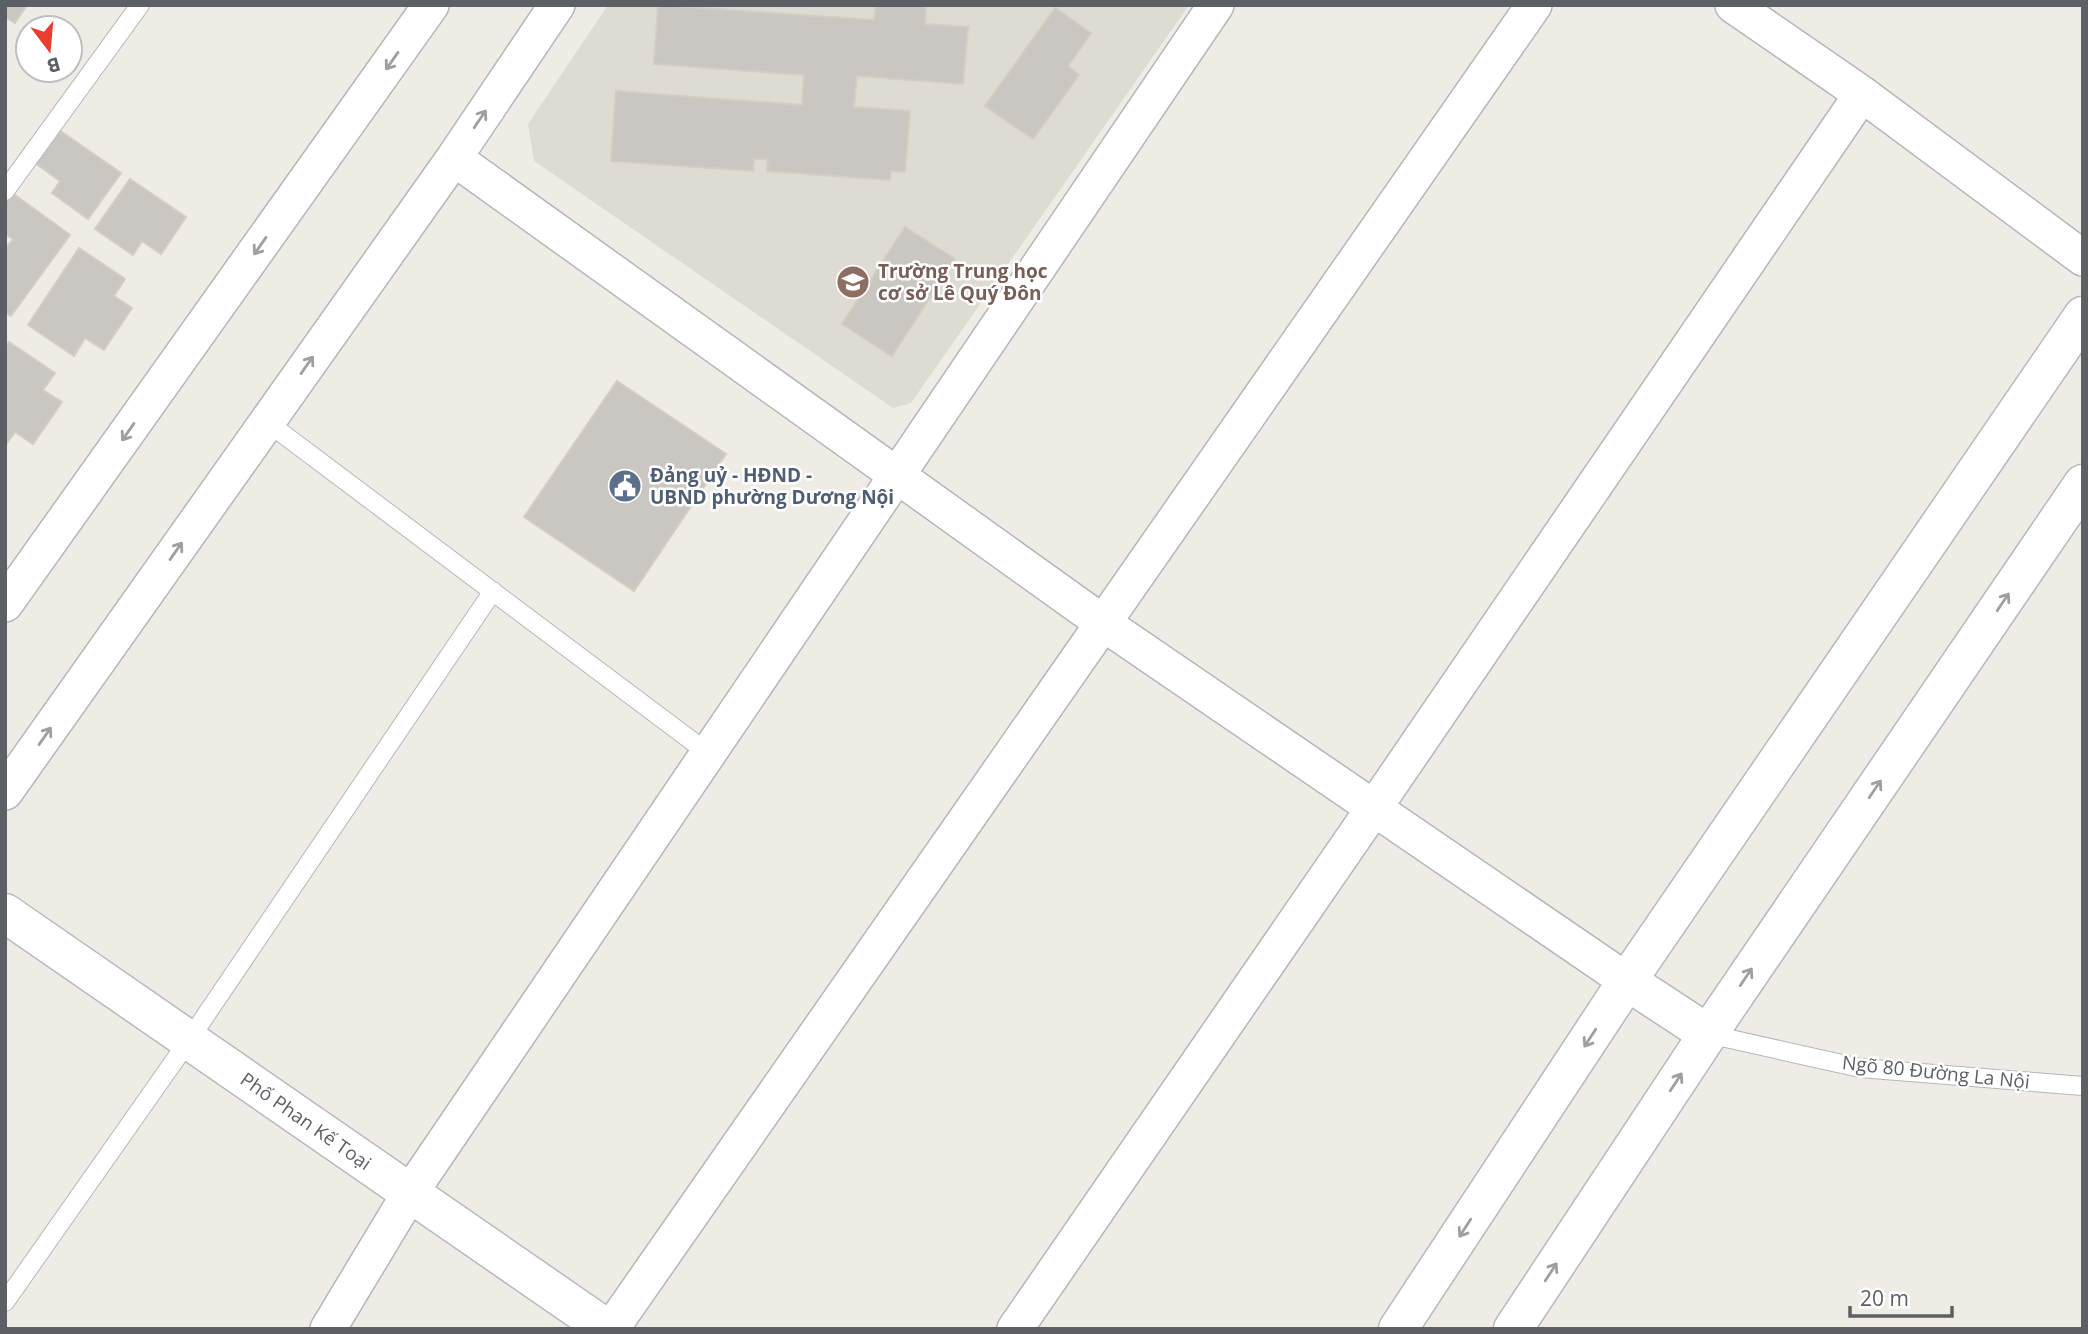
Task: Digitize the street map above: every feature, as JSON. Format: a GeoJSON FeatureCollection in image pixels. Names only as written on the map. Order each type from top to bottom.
{"type":"FeatureCollection","features":[{"type":"Feature","properties":{"kind":"main road"},"geometry":{"type":"LineString","coordinates":[[1398,1329],[1628,981],[2083,316]]}},
{"type":"Feature","properties":{"kind":"main road"},"geometry":{"type":"LineString","coordinates":[[1513,1329],[1708,1034],[2083,484]]}},
{"type":"Feature","properties":{"kind":"main road","name":"Phố Phan Kế Toại"},"geometry":{"type":"LineString","coordinates":[[5,913],[609,1329]]}},
{"type":"Feature","properties":{"kind":"main road"},"geometry":{"type":"LineString","coordinates":[[1628,981],[1708,1034]]}},
{"type":"Feature","properties":{"kind":"street"},"geometry":{"type":"LineString","coordinates":[[5,604],[431,5]]}},
{"type":"Feature","properties":{"kind":"street"},"geometry":{"type":"LineString","coordinates":[[5,792],[454,158],[557,5]]}},
{"type":"Feature","properties":{"kind":"street"},"geometry":{"type":"LineString","coordinates":[[328,1329],[411,1193],[1216,5]]}},
{"type":"Feature","properties":{"kind":"street"},"geometry":{"type":"LineString","coordinates":[[609,1329],[1534,5]]}},
{"type":"Feature","properties":{"kind":"street"},"geometry":{"type":"LineString","coordinates":[[1733,5],[1862,94],[2083,258]]}},
{"type":"Feature","properties":{"kind":"street"},"geometry":{"type":"LineString","coordinates":[[1015,1329],[1862,94]]}},
{"type":"Feature","properties":{"kind":"street"},"geometry":{"type":"LineString","coordinates":[[454,158],[1103,623],[1628,981]]}},
{"type":"Feature","properties":{"kind":"lane"},"geometry":{"type":"LineString","coordinates":[[5,191],[140,5]]}},
{"type":"Feature","properties":{"kind":"lane"},"geometry":{"type":"LineString","coordinates":[[267,422],[708,753]]}},
{"type":"Feature","properties":{"kind":"lane"},"geometry":{"type":"LineString","coordinates":[[5,1302],[189,1040],[493,591]]}},
{"type":"Feature","properties":{"kind":"lane","name":"Ngõ 80 Đường La Nội"},"geometry":{"type":"LineString","coordinates":[[1708,1034],[1860,1069],[2083,1086]]}},
{"type":"Feature","properties":{"kind":"shaded area","name":"Trường Trung học cơ sở Lê Quý Đôn"},"geometry":{"type":"Polygon","coordinates":[[[608,5],[1189,5],[911,403],[893,408],[534,161],[528,124],[608,5]]]}},
{"type":"Feature","properties":{"kind":"building"},"geometry":{"type":"Polygon","coordinates":[[[5,5],[27,5],[21,14],[14,14],[14,22],[5,17],[5,5]]]}},
{"type":"Feature","properties":{"kind":"building"},"geometry":{"type":"Polygon","coordinates":[[[658,5],[874,20],[876,5],[926,5],[925,24],[968,27],[963,84],[857,76],[854,107],[910,111],[905,172],[891,171],[890,180],[767,171],[768,159],[754,159],[753,171],[611,161],[616,91],[802,105],[804,75],[654,64],[658,5]]]}},
{"type":"Feature","properties":{"kind":"building"},"geometry":{"type":"Polygon","coordinates":[[[1055,8],[1091,33],[1068,66],[1079,75],[1033,139],[985,106],[1055,8]]]}},
{"type":"Feature","properties":{"kind":"building"},"geometry":{"type":"Polygon","coordinates":[[[59,130],[121,173],[88,219],[52,193],[60,181],[35,163],[59,130]]]}},
{"type":"Feature","properties":{"kind":"building"},"geometry":{"type":"Polygon","coordinates":[[[130,179],[186,217],[161,254],[142,241],[133,255],[95,229],[130,179]]]}},
{"type":"Feature","properties":{"kind":"building"},"geometry":{"type":"Polygon","coordinates":[[[11,192],[70,235],[11,316],[5,312],[5,249],[13,239],[5,234],[5,199],[11,192]]]}},
{"type":"Feature","properties":{"kind":"building"},"geometry":{"type":"Polygon","coordinates":[[[905,227],[955,259],[892,356],[842,324],[905,227]]]}},
{"type":"Feature","properties":{"kind":"building"},"geometry":{"type":"Polygon","coordinates":[[[79,248],[125,279],[114,296],[132,308],[104,350],[85,338],[74,356],[28,325],[79,248]]]}},
{"type":"Feature","properties":{"kind":"building"},"geometry":{"type":"Polygon","coordinates":[[[9,342],[55,373],[43,390],[62,402],[33,444],[15,432],[5,446],[5,347],[9,342]]]}},
{"type":"Feature","properties":{"kind":"building","name":"Đảng uỷ - HĐND - UBND phường Dương Nội"},"geometry":{"type":"Polygon","coordinates":[[[617,381],[726,454],[634,591],[524,517],[617,381]]]}},
{"type":"Feature","properties":{"kind":"place","name":"Trường Trung học cơ sở Lê Quý Đôn"},"geometry":{"type":"Point","coordinates":[853,282]}},
{"type":"Feature","properties":{"kind":"place","name":"Đảng uỷ - HĐND - UBND phường Dương Nội"},"geometry":{"type":"Point","coordinates":[625,486]}}]}
